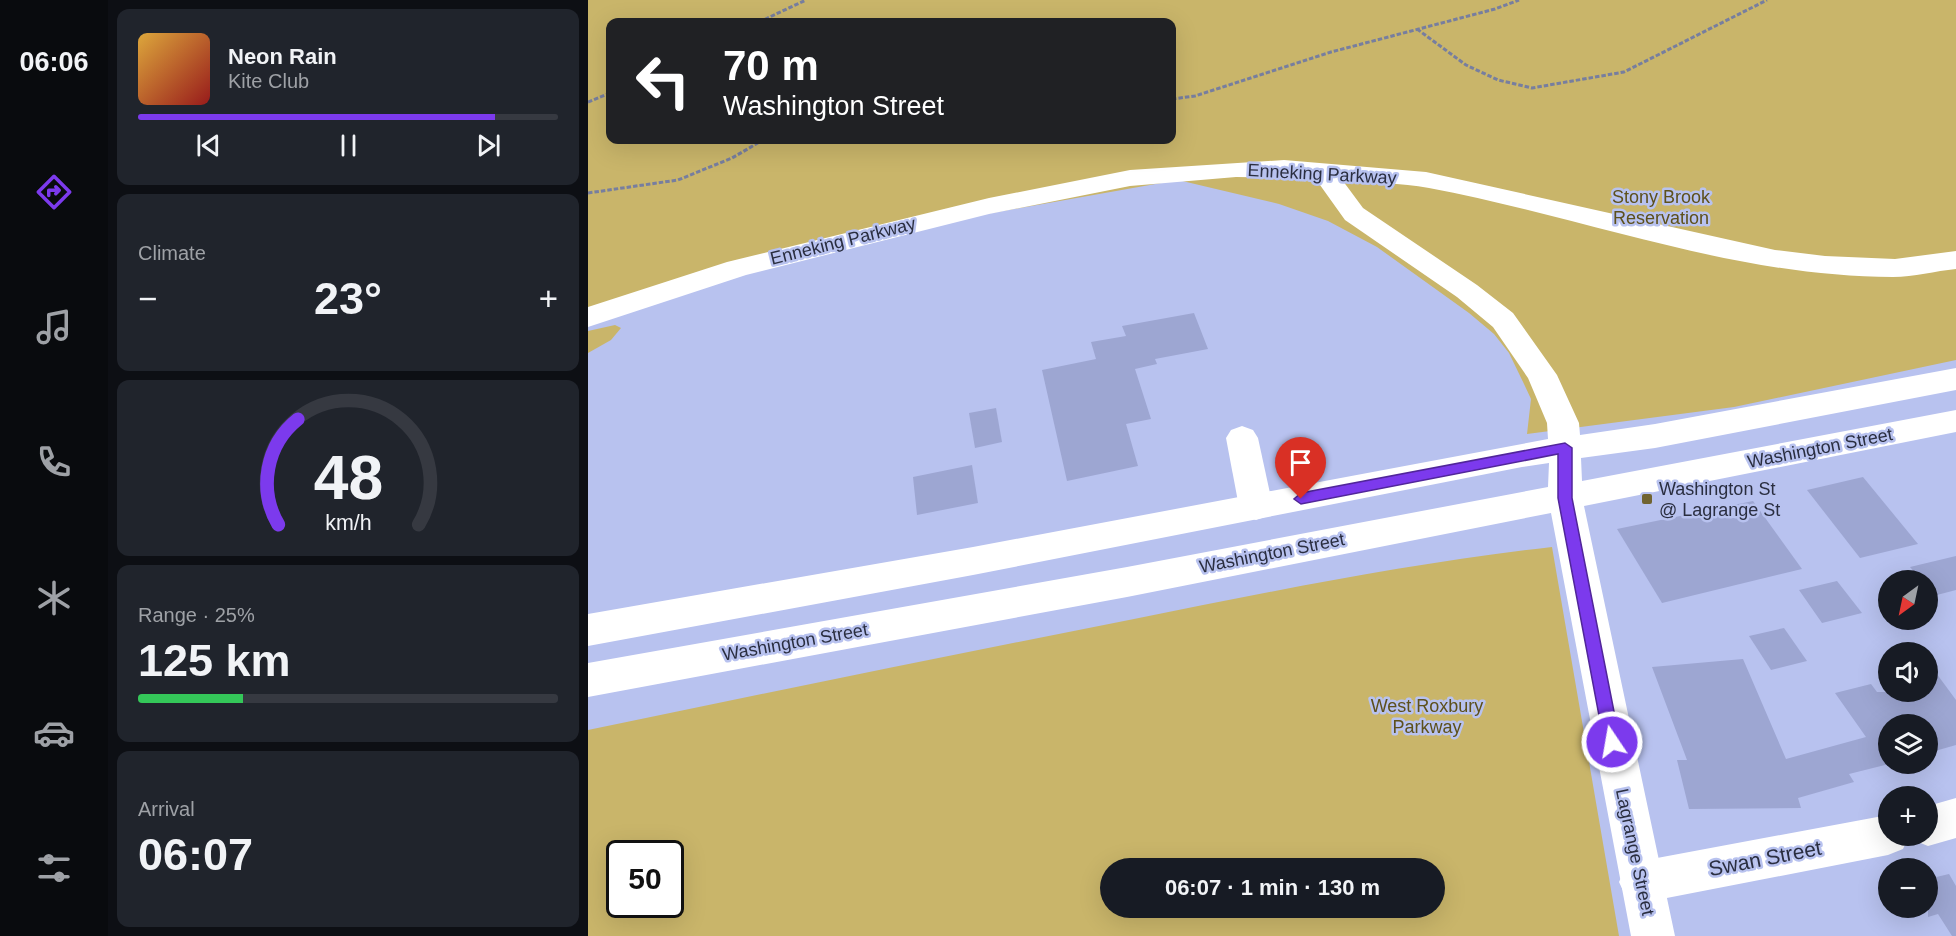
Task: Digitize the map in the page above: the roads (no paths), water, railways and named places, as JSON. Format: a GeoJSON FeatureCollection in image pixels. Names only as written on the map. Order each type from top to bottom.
{"type":"FeatureCollection","features":[{"type":"Feature","properties":{"kind":"main road","name":"Enneking Parkway"},"geometry":{"type":"LineString","coordinates":[[588,317],[737,268],[897,228],[1131,178],[1236,169],[1284,168],[1426,180],[1775,259],[1825,265],[1895,268],[1956,260]]}},
{"type":"Feature","properties":{"kind":"main road","name":"Lagrange Street"},"geometry":{"type":"LineString","coordinates":[[1323,172],[1354,214],[1467,291],[1503,320],[1542,375],[1563,423],[1565,498],[1653,936]]}},
{"type":"Feature","properties":{"kind":"main road"},"geometry":{"type":"LineString","coordinates":[[588,630],[1565,448],[1654,436],[1956,379]]}},
{"type":"Feature","properties":{"kind":"main road","name":"Washington Street"},"geometry":{"type":"LineString","coordinates":[[588,680],[1127,582],[1956,421]]}},
{"type":"Feature","properties":{"kind":"main road"},"geometry":{"type":"LineString","coordinates":[[1242,438],[1256,507]]}},
{"type":"Feature","properties":{"kind":"main road"},"geometry":{"type":"LineString","coordinates":[[1938,823],[1956,818]]}},
{"type":"Feature","properties":{"kind":"main road","name":"Swan Street"},"geometry":{"type":"LineString","coordinates":[[1641,882],[1878,837]]}},
{"type":"Feature","properties":{"kind":"place","name":"Washington St @ Lagrange St"},"geometry":{"type":"Point","coordinates":[1647,499]}},
{"type":"Feature","properties":{"kind":"park label","name":"Stony Brook Reservation"},"geometry":{"type":"Point","coordinates":[1661,207]}},
{"type":"Feature","properties":{"kind":"park label","name":"West Roxbury Parkway"},"geometry":{"type":"Point","coordinates":[1427,716]}}]}
